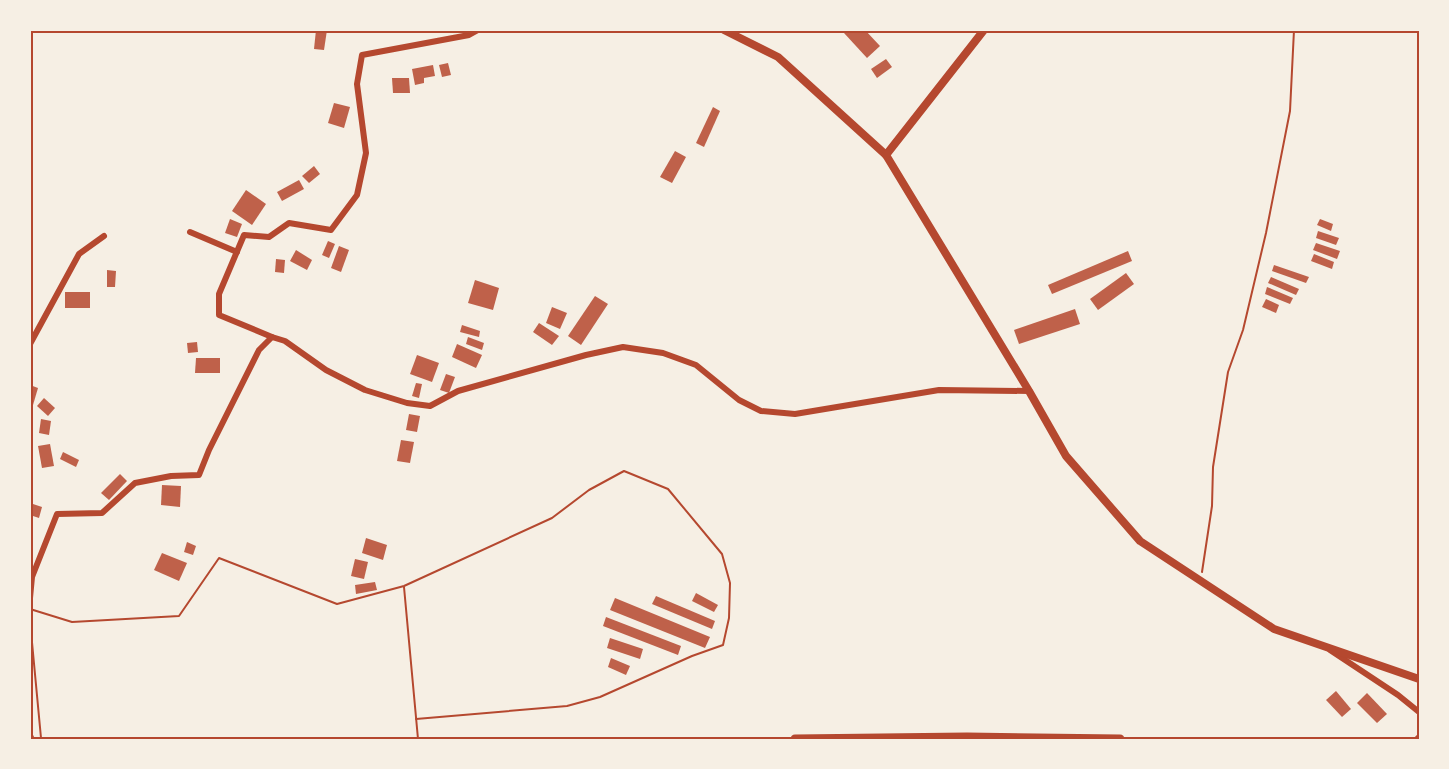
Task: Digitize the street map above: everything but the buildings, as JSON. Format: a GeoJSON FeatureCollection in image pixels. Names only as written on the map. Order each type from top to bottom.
{"type":"FeatureCollection","features":[{"type":"Feature","properties":{"kind":"main road"},"geometry":{"type":"LineString","coordinates":[[795,739],[967,737],[1120,739]]}},
{"type":"Feature","properties":{"kind":"street"},"geometry":{"type":"LineString","coordinates":[[478,30],[469,35],[362,55],[357,84],[366,153],[357,195],[331,230],[289,223],[269,237],[244,235],[219,294],[219,315],[285,341],[326,370],[365,390],[407,404],[430,406],[458,391],[586,354],[623,347],[663,353],[696,365],[739,400],[761,411],[795,414],[939,390],[1029,391]]}},
{"type":"Feature","properties":{"kind":"street"},"geometry":{"type":"LineString","coordinates":[[724,30],[778,57],[886,155],[1066,456],[1140,541],[1274,629],[1419,679]]}},
{"type":"Feature","properties":{"kind":"street"},"geometry":{"type":"LineString","coordinates":[[886,155],[984,30]]}},
{"type":"Feature","properties":{"kind":"street"},"geometry":{"type":"LineString","coordinates":[[190,232],[237,252]]}},
{"type":"Feature","properties":{"kind":"street"},"geometry":{"type":"LineString","coordinates":[[30,344],[79,254],[105,236]]}},
{"type":"Feature","properties":{"kind":"street"},"geometry":{"type":"LineString","coordinates":[[30,598],[32,577],[57,514],[102,513],[135,483],[171,476],[199,475],[209,450],[259,350],[272,337]]}},
{"type":"Feature","properties":{"kind":"street"},"geometry":{"type":"LineString","coordinates":[[1324,646],[1398,695],[1419,712]]}},
{"type":"Feature","properties":{"kind":"path"},"geometry":{"type":"LineString","coordinates":[[1201,581],[1212,506],[1213,467],[1228,372],[1243,330],[1266,233],[1290,111],[1294,30]]}},
{"type":"Feature","properties":{"kind":"path"},"geometry":{"type":"LineString","coordinates":[[30,609],[72,622],[179,616],[219,558],[337,604],[404,586],[552,518],[589,490],[624,471],[668,489],[722,554],[730,584],[729,618],[723,645],[692,656],[600,697],[567,706],[416,719]]}},
{"type":"Feature","properties":{"kind":"path"},"geometry":{"type":"LineString","coordinates":[[404,586],[418,739]]}},
{"type":"Feature","properties":{"kind":"path"},"geometry":{"type":"LineString","coordinates":[[30,621],[41,739]]}}]}
